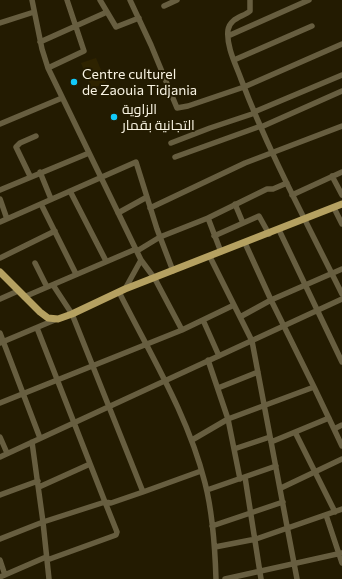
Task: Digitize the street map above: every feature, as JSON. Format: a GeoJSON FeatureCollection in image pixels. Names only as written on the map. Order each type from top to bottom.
{"type":"FeatureCollection","features":[{"type":"Feature","properties":{"kind":"main road"},"geometry":{"type":"LineString","coordinates":[[0,272],[46,317],[58,319],[122,291],[342,204]]}},
{"type":"Feature","properties":{"kind":"street"},"geometry":{"type":"LineString","coordinates":[[32,0],[40,42],[48,68],[141,260],[155,278],[182,330]]}},
{"type":"Feature","properties":{"kind":"street"},"geometry":{"type":"LineString","coordinates":[[48,68],[84,52],[67,0]]}},
{"type":"Feature","properties":{"kind":"street"},"geometry":{"type":"LineString","coordinates":[[100,0],[116,27],[139,18]]}},
{"type":"Feature","properties":{"kind":"street"},"geometry":{"type":"LineString","coordinates":[[130,0],[176,107],[185,107],[244,87],[342,44]]}},
{"type":"Feature","properties":{"kind":"street"},"geometry":{"type":"LineString","coordinates":[[164,6],[177,0]]}},
{"type":"Feature","properties":{"kind":"street"},"geometry":{"type":"LineString","coordinates":[[250,0],[250,11],[233,21],[228,29],[228,36],[234,60],[244,87],[292,195],[342,294]]}},
{"type":"Feature","properties":{"kind":"street"},"geometry":{"type":"LineString","coordinates":[[228,36],[309,0]]}},
{"type":"Feature","properties":{"kind":"street"},"geometry":{"type":"LineString","coordinates":[[0,23],[34,12]]}},
{"type":"Feature","properties":{"kind":"street"},"geometry":{"type":"LineString","coordinates":[[40,42],[107,12]]}},
{"type":"Feature","properties":{"kind":"street"},"geometry":{"type":"LineString","coordinates":[[234,60],[312,26]]}},
{"type":"Feature","properties":{"kind":"street"},"geometry":{"type":"LineString","coordinates":[[171,143],[255,112],[342,75]]}},
{"type":"Feature","properties":{"kind":"street"},"geometry":{"type":"LineString","coordinates":[[175,157],[261,126],[342,91]]}},
{"type":"Feature","properties":{"kind":"street"},"geometry":{"type":"LineString","coordinates":[[0,124],[62,98]]}},
{"type":"Feature","properties":{"kind":"street"},"geometry":{"type":"LineString","coordinates":[[150,208],[245,163],[342,126]]}},
{"type":"Feature","properties":{"kind":"street"},"geometry":{"type":"LineString","coordinates":[[30,176],[16,147],[20,143],[36,136]]}},
{"type":"Feature","properties":{"kind":"street"},"geometry":{"type":"LineString","coordinates":[[0,190],[30,176],[89,153]]}},
{"type":"Feature","properties":{"kind":"street"},"geometry":{"type":"LineString","coordinates":[[0,222],[136,162],[150,208],[173,271]]}},
{"type":"Feature","properties":{"kind":"street"},"geometry":{"type":"LineString","coordinates":[[40,172],[51,199]]}},
{"type":"Feature","properties":{"kind":"street"},"geometry":{"type":"LineString","coordinates":[[292,195],[342,172]]}},
{"type":"Feature","properties":{"kind":"street"},"geometry":{"type":"LineString","coordinates":[[332,176],[342,195]]}},
{"type":"Feature","properties":{"kind":"street"},"geometry":{"type":"LineString","coordinates":[[24,297],[106,261],[136,250],[160,237],[208,218],[267,189],[273,189],[287,183]]}},
{"type":"Feature","properties":{"kind":"street"},"geometry":{"type":"LineString","coordinates":[[70,191],[106,261]]}},
{"type":"Feature","properties":{"kind":"street"},"geometry":{"type":"LineString","coordinates":[[118,213],[147,197]]}},
{"type":"Feature","properties":{"kind":"street"},"geometry":{"type":"LineString","coordinates":[[0,199],[7,219]]}},
{"type":"Feature","properties":{"kind":"street"},"geometry":{"type":"LineString","coordinates":[[41,204],[76,274]]}},
{"type":"Feature","properties":{"kind":"street"},"geometry":{"type":"LineString","coordinates":[[235,204],[243,223]]}},
{"type":"Feature","properties":{"kind":"street"},"geometry":{"type":"LineString","coordinates":[[334,208],[342,224]]}},
{"type":"Feature","properties":{"kind":"street"},"geometry":{"type":"LineString","coordinates":[[214,236],[260,216],[269,234]]}},
{"type":"Feature","properties":{"kind":"street"},"geometry":{"type":"LineString","coordinates":[[208,218],[221,252]]}},
{"type":"Feature","properties":{"kind":"street"},"geometry":{"type":"LineString","coordinates":[[279,230],[304,286],[342,362]]}},
{"type":"Feature","properties":{"kind":"street"},"geometry":{"type":"LineString","coordinates":[[0,258],[55,231]]}},
{"type":"Feature","properties":{"kind":"street"},"geometry":{"type":"LineString","coordinates":[[245,243],[342,446]]}},
{"type":"Feature","properties":{"kind":"street"},"geometry":{"type":"LineString","coordinates":[[210,257],[252,341],[289,528],[297,579]]}},
{"type":"Feature","properties":{"kind":"street"},"geometry":{"type":"LineString","coordinates":[[141,260],[122,291],[145,344],[192,440],[207,490],[215,547],[216,579]]}},
{"type":"Feature","properties":{"kind":"street"},"geometry":{"type":"LineString","coordinates":[[35,263],[47,287]]}},
{"type":"Feature","properties":{"kind":"street"},"geometry":{"type":"LineString","coordinates":[[240,317],[271,300],[342,269]]}},
{"type":"Feature","properties":{"kind":"street"},"geometry":{"type":"LineString","coordinates":[[53,284],[72,314],[93,365],[108,408],[143,492]]}},
{"type":"Feature","properties":{"kind":"street"},"geometry":{"type":"LineString","coordinates":[[0,299],[18,291]]}},
{"type":"Feature","properties":{"kind":"street"},"geometry":{"type":"LineString","coordinates":[[0,457],[342,299]]}},
{"type":"Feature","properties":{"kind":"street"},"geometry":{"type":"LineString","coordinates":[[0,403],[182,330],[234,305]]}},
{"type":"Feature","properties":{"kind":"street"},"geometry":{"type":"LineString","coordinates":[[2,342],[58,319]]}},
{"type":"Feature","properties":{"kind":"street"},"geometry":{"type":"LineString","coordinates":[[203,320],[218,356]]}},
{"type":"Feature","properties":{"kind":"street"},"geometry":{"type":"LineString","coordinates":[[0,560],[3,576],[47,558],[116,534],[105,502],[36,328]]}},
{"type":"Feature","properties":{"kind":"street"},"geometry":{"type":"LineString","coordinates":[[0,333],[2,342],[40,438]]}},
{"type":"Feature","properties":{"kind":"street"},"geometry":{"type":"LineString","coordinates":[[208,360],[228,418],[234,449],[251,513],[262,579]]}},
{"type":"Feature","properties":{"kind":"street"},"geometry":{"type":"LineString","coordinates":[[218,388],[258,372]]}},
{"type":"Feature","properties":{"kind":"street"},"geometry":{"type":"LineString","coordinates":[[192,440],[228,418],[264,407],[314,387]]}},
{"type":"Feature","properties":{"kind":"street"},"geometry":{"type":"LineString","coordinates":[[234,449],[295,432],[329,418]]}},
{"type":"Feature","properties":{"kind":"street"},"geometry":{"type":"LineString","coordinates":[[334,429],[342,425]]}},
{"type":"Feature","properties":{"kind":"street"},"geometry":{"type":"LineString","coordinates":[[295,432],[316,471],[335,512]]}},
{"type":"Feature","properties":{"kind":"street"},"geometry":{"type":"LineString","coordinates":[[0,437],[7,453]]}},
{"type":"Feature","properties":{"kind":"street"},"geometry":{"type":"LineString","coordinates":[[32,442],[49,579]]}},
{"type":"Feature","properties":{"kind":"street"},"geometry":{"type":"LineString","coordinates":[[281,488],[342,459]]}},
{"type":"Feature","properties":{"kind":"street"},"geometry":{"type":"LineString","coordinates":[[0,495],[38,484],[90,464]]}},
{"type":"Feature","properties":{"kind":"street"},"geometry":{"type":"LineString","coordinates":[[207,490],[276,466]]}},
{"type":"Feature","properties":{"kind":"street"},"geometry":{"type":"LineString","coordinates":[[0,539],[43,522],[105,502],[111,503],[201,471]]}},
{"type":"Feature","properties":{"kind":"street"},"geometry":{"type":"LineString","coordinates":[[212,526],[283,502]]}},
{"type":"Feature","properties":{"kind":"street"},"geometry":{"type":"LineString","coordinates":[[215,547],[256,539],[342,509]]}},
{"type":"Feature","properties":{"kind":"street"},"geometry":{"type":"LineString","coordinates":[[326,515],[340,553],[342,563]]}},
{"type":"Feature","properties":{"kind":"street"},"geometry":{"type":"LineString","coordinates":[[225,579],[295,565],[340,553]]}},
{"type":"Feature","properties":{"kind":"shaded area"},"geometry":{"type":"Polygon","coordinates":[[[96,58],[106,82],[92,89],[81,63],[96,58]]]}},
{"type":"Feature","properties":{"kind":"place","name":"Centre culturel de Zaouia Tidjania"},"geometry":{"type":"Point","coordinates":[74,82]}},
{"type":"Feature","properties":{"kind":"place","name":"الزاوية التجانية بقمار"},"geometry":{"type":"Point","coordinates":[114,117]}}]}
